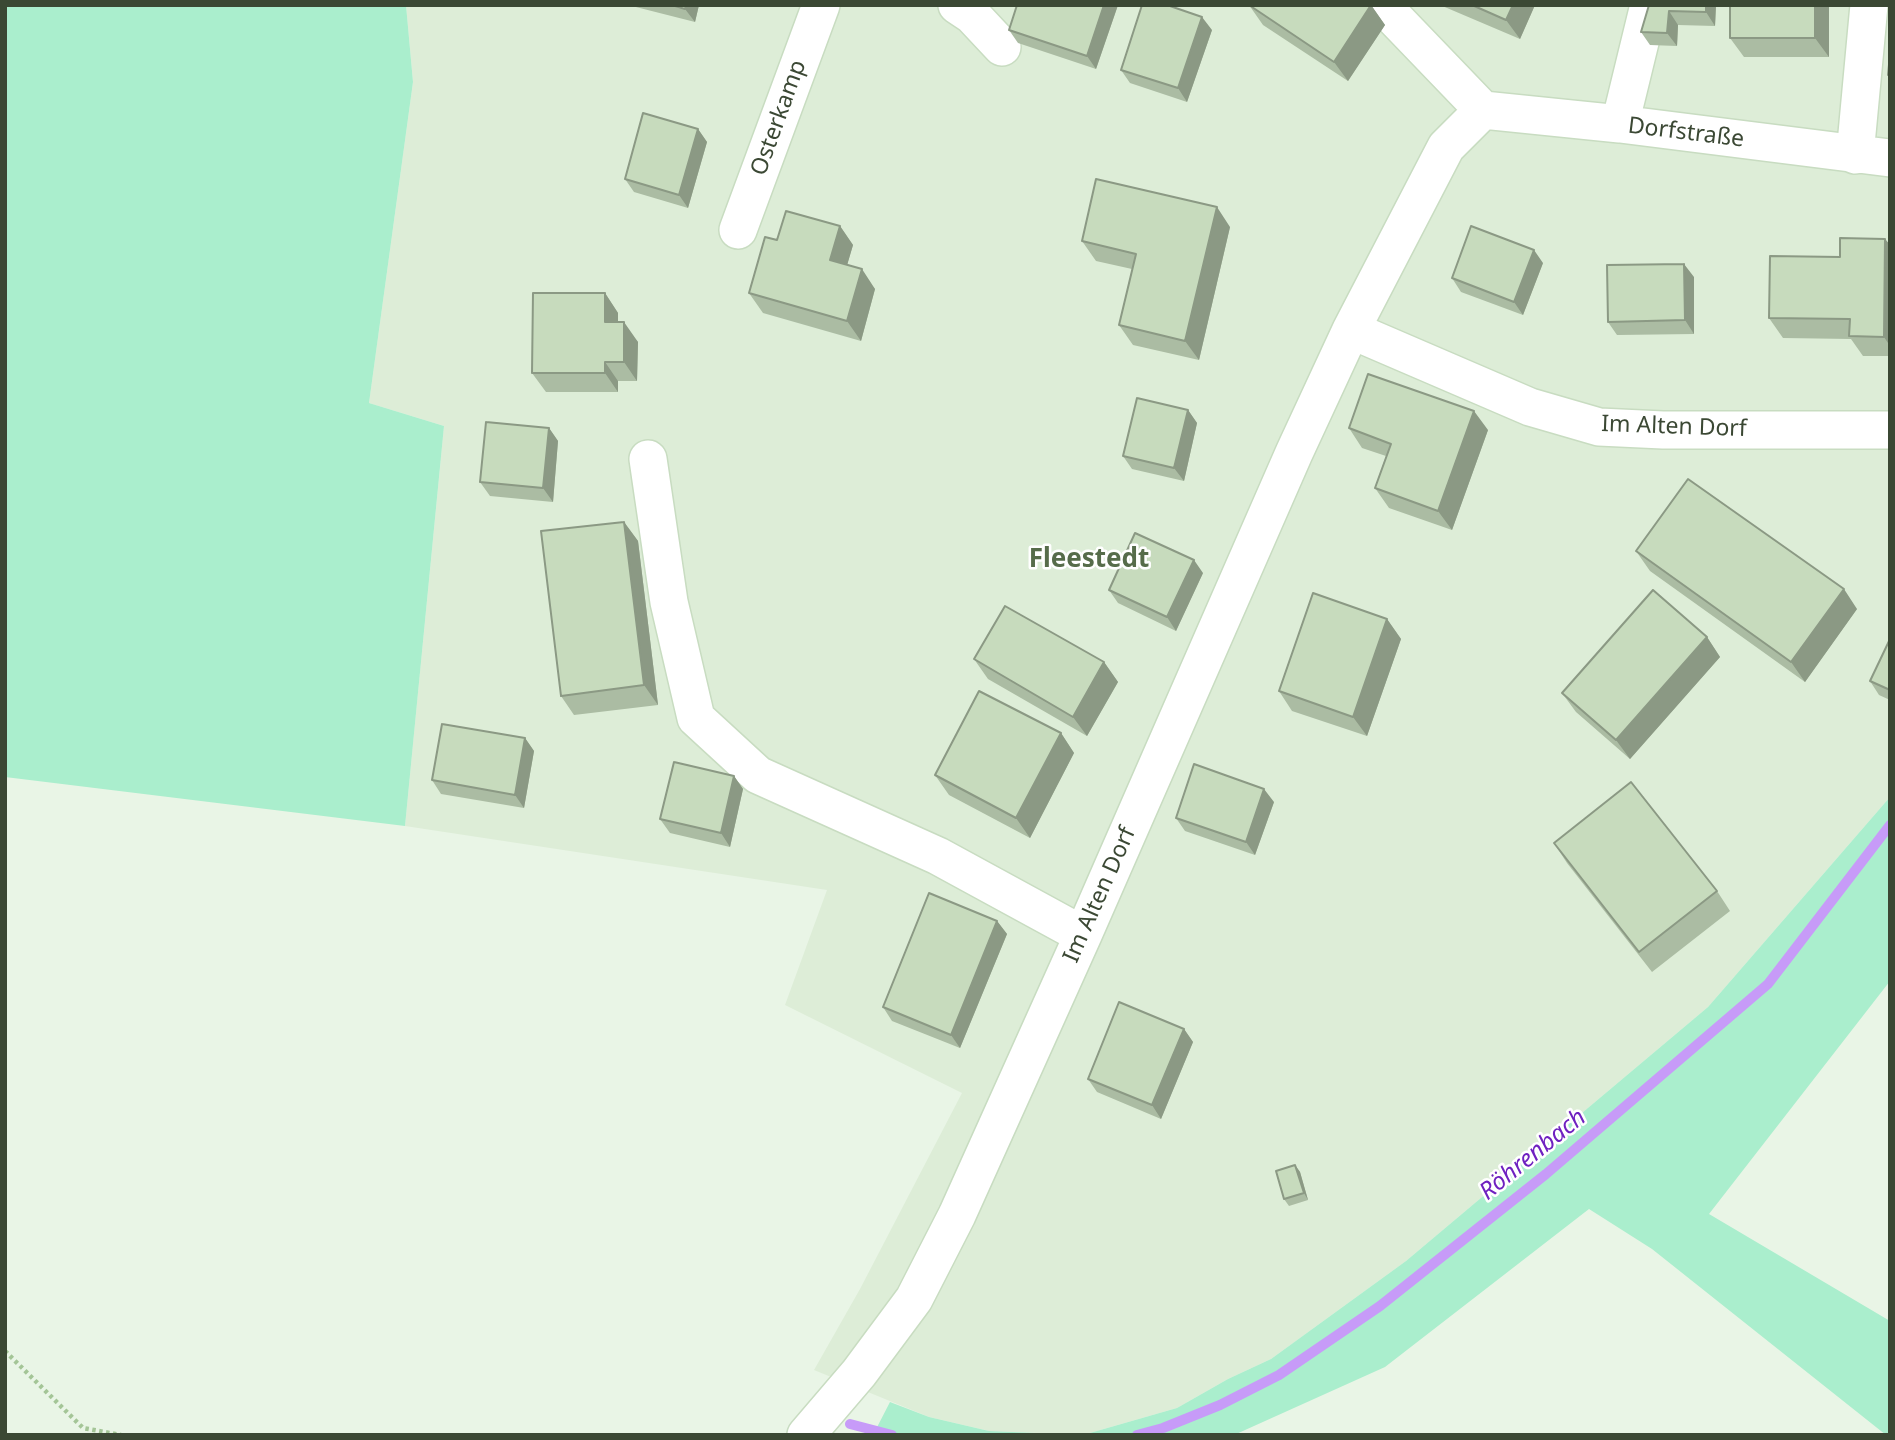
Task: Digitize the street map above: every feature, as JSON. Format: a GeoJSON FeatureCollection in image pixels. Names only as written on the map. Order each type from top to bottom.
{"type":"FeatureCollection","features":[{"type":"Feature","properties":{"kind":"street","name":"Osterkamp"},"geometry":{"type":"LineString","coordinates":[[738,230],[821,5]]}},
{"type":"Feature","properties":{"kind":"street"},"geometry":{"type":"LineString","coordinates":[[957,5],[972,15],[1002,47]]}},
{"type":"Feature","properties":{"kind":"street"},"geometry":{"type":"LineString","coordinates":[[1382,5],[1483,110]]}},
{"type":"Feature","properties":{"kind":"street"},"geometry":{"type":"LineString","coordinates":[[1620,124],[1649,5]]}},
{"type":"Feature","properties":{"kind":"street"},"geometry":{"type":"LineString","coordinates":[[1869,5],[1872,157]]}},
{"type":"Feature","properties":{"kind":"street","name":"Dorfstraße"},"geometry":{"type":"LineString","coordinates":[[1483,110],[1620,124],[1872,157]]}},
{"type":"Feature","properties":{"kind":"street","name":"Im Alten Dorf"},"geometry":{"type":"LineString","coordinates":[[806,1435],[859,1373],[914,1299],[957,1215],[1350,330],[1446,147],[1483,110]]}},
{"type":"Feature","properties":{"kind":"street","name":"Im Alten Dorf"},"geometry":{"type":"LineString","coordinates":[[1350,330],[1530,407],[1599,427],[1663,430],[1890,430]]}},
{"type":"Feature","properties":{"kind":"street"},"geometry":{"type":"LineString","coordinates":[[648,459],[670,602],[696,718],[758,775],[938,856],[1083,935]]}},
{"type":"Feature","properties":{"kind":"path"},"geometry":{"type":"LineString","coordinates":[[5,1351],[83,1428],[121,1435]]}},
{"type":"Feature","properties":{"kind":"shaded area"},"geometry":{"type":"Polygon","coordinates":[[[406,5],[1890,5],[1890,797],[1708,1007],[1406,1261],[1271,1359],[1228,1379],[1177,1408],[1083,1435],[989,1431],[929,1417],[814,1370],[860,1289],[962,1093],[785,1005],[827,890],[405,826],[444,426],[369,403],[413,82],[406,5]]]}},
{"type":"Feature","properties":{"kind":"green space"},"geometry":{"type":"Polygon","coordinates":[[[5,5],[406,5],[413,82],[369,403],[444,426],[405,826],[5,777],[5,5]]]}},
{"type":"Feature","properties":{"kind":"green space"},"geometry":{"type":"Polygon","coordinates":[[[1890,797],[1890,981],[1709,1214],[1890,1321],[1890,1435],[1886,1435],[1652,1249],[1589,1209],[1385,1367],[1234,1435],[1083,1435],[1177,1408],[1228,1379],[1271,1359],[1406,1261],[1708,1007],[1890,797]]]}},
{"type":"Feature","properties":{"kind":"green space"},"geometry":{"type":"Polygon","coordinates":[[[890,1402],[929,1417],[989,1431],[1081,1435],[873,1435],[890,1402]]]}},
{"type":"Feature","properties":{"kind":"building"},"geometry":{"type":"Polygon","coordinates":[[[1017,5],[1104,5],[1087,56],[1009,30],[1017,5]]]}},
{"type":"Feature","properties":{"kind":"building"},"geometry":{"type":"Polygon","coordinates":[[[1142,5],[1167,5],[1202,17],[1178,88],[1121,70],[1142,5]]]}},
{"type":"Feature","properties":{"kind":"building"},"geometry":{"type":"Polygon","coordinates":[[[1249,5],[1371,5],[1334,62],[1249,5]]]}},
{"type":"Feature","properties":{"kind":"building"},"geometry":{"type":"Polygon","coordinates":[[[1472,5],[1513,5],[1506,20],[1472,5]]]}},
{"type":"Feature","properties":{"kind":"building"},"geometry":{"type":"Polygon","coordinates":[[[1649,5],[1706,5],[1706,12],[1669,11],[1667,33],[1641,32],[1649,5]]]}},
{"type":"Feature","properties":{"kind":"building"},"geometry":{"type":"Polygon","coordinates":[[[1730,5],[1815,5],[1815,38],[1730,38],[1730,5]]]}},
{"type":"Feature","properties":{"kind":"building"},"geometry":{"type":"Polygon","coordinates":[[[643,113],[698,129],[679,195],[625,179],[643,113]]]}},
{"type":"Feature","properties":{"kind":"building"},"geometry":{"type":"Polygon","coordinates":[[[1096,179],[1217,207],[1185,341],[1119,325],[1136,254],[1082,241],[1096,179]]]}},
{"type":"Feature","properties":{"kind":"building"},"geometry":{"type":"Polygon","coordinates":[[[786,211],[840,226],[830,260],[862,269],[847,321],[749,293],[765,237],[777,240],[786,211]]]}},
{"type":"Feature","properties":{"kind":"building"},"geometry":{"type":"Polygon","coordinates":[[[1471,226],[1534,250],[1514,302],[1452,278],[1471,226]]]}},
{"type":"Feature","properties":{"kind":"building"},"geometry":{"type":"Polygon","coordinates":[[[1840,238],[1885,239],[1884,337],[1849,336],[1850,319],[1769,318],[1770,256],[1840,257],[1840,238]]]}},
{"type":"Feature","properties":{"kind":"building"},"geometry":{"type":"Polygon","coordinates":[[[1684,264],[1685,320],[1608,322],[1607,265],[1684,264]]]}},
{"type":"Feature","properties":{"kind":"building"},"geometry":{"type":"Polygon","coordinates":[[[533,293],[605,293],[605,322],[624,322],[624,362],[605,362],[605,373],[532,373],[533,293]]]}},
{"type":"Feature","properties":{"kind":"building"},"geometry":{"type":"Polygon","coordinates":[[[1368,374],[1474,411],[1438,511],[1375,488],[1391,444],[1349,428],[1368,374]]]}},
{"type":"Feature","properties":{"kind":"building"},"geometry":{"type":"Polygon","coordinates":[[[1137,398],[1188,410],[1174,468],[1123,456],[1137,398]]]}},
{"type":"Feature","properties":{"kind":"building"},"geometry":{"type":"Polygon","coordinates":[[[486,422],[549,428],[543,488],[480,482],[486,422]]]}},
{"type":"Feature","properties":{"kind":"building"},"geometry":{"type":"Polygon","coordinates":[[[1688,479],[1844,589],[1791,662],[1636,551],[1688,479]]]}},
{"type":"Feature","properties":{"kind":"building"},"geometry":{"type":"Polygon","coordinates":[[[624,522],[644,685],[561,696],[541,531],[624,522]]]}},
{"type":"Feature","properties":{"kind":"building"},"geometry":{"type":"Polygon","coordinates":[[[1135,533],[1194,560],[1167,617],[1109,590],[1135,533]]]}},
{"type":"Feature","properties":{"kind":"building"},"geometry":{"type":"Polygon","coordinates":[[[1653,590],[1707,637],[1616,740],[1562,693],[1653,590]]]}},
{"type":"Feature","properties":{"kind":"building"},"geometry":{"type":"Polygon","coordinates":[[[1313,593],[1387,619],[1353,717],[1279,691],[1313,593]]]}},
{"type":"Feature","properties":{"kind":"building"},"geometry":{"type":"Polygon","coordinates":[[[1005,606],[1104,662],[1073,717],[974,659],[1005,606]]]}},
{"type":"Feature","properties":{"kind":"building"},"geometry":{"type":"Polygon","coordinates":[[[1890,639],[1890,690],[1870,681],[1890,639]]]}},
{"type":"Feature","properties":{"kind":"building"},"geometry":{"type":"Polygon","coordinates":[[[979,691],[1061,733],[1016,818],[935,775],[979,691]]]}},
{"type":"Feature","properties":{"kind":"building"},"geometry":{"type":"Polygon","coordinates":[[[442,724],[525,738],[515,795],[432,780],[442,724]]]}},
{"type":"Feature","properties":{"kind":"building"},"geometry":{"type":"Polygon","coordinates":[[[674,762],[734,776],[721,833],[660,819],[674,762]]]}},
{"type":"Feature","properties":{"kind":"building"},"geometry":{"type":"Polygon","coordinates":[[[1194,764],[1264,789],[1246,842],[1176,818],[1194,764]]]}},
{"type":"Feature","properties":{"kind":"building"},"geometry":{"type":"Polygon","coordinates":[[[1631,782],[1717,891],[1639,952],[1554,843],[1631,782]]]}},
{"type":"Feature","properties":{"kind":"building"},"geometry":{"type":"Polygon","coordinates":[[[929,893],[997,921],[951,1035],[883,1007],[929,893]]]}},
{"type":"Feature","properties":{"kind":"building"},"geometry":{"type":"Polygon","coordinates":[[[1119,1002],[1184,1029],[1152,1105],[1088,1079],[1119,1002]]]}},
{"type":"Feature","properties":{"kind":"building"},"geometry":{"type":"Polygon","coordinates":[[[1295,1165],[1304,1193],[1284,1199],[1276,1171],[1295,1165]]]}},
{"type":"Feature","properties":{"kind":"waterway","name":"Röhrenbach"},"geometry":{"type":"LineString","coordinates":[[1137,1435],[1163,1428],[1220,1405],[1279,1375],[1380,1306],[1546,1174],[1768,984],[1890,825]]}},
{"type":"Feature","properties":{"kind":"waterway","name":"Röhrenbach"},"geometry":{"type":"LineString","coordinates":[[850,1424],[892,1435]]}},
{"type":"Feature","properties":{"kind":"district","name":"Fleestedt"},"geometry":{"type":"Point","coordinates":[1089,560]}}]}
